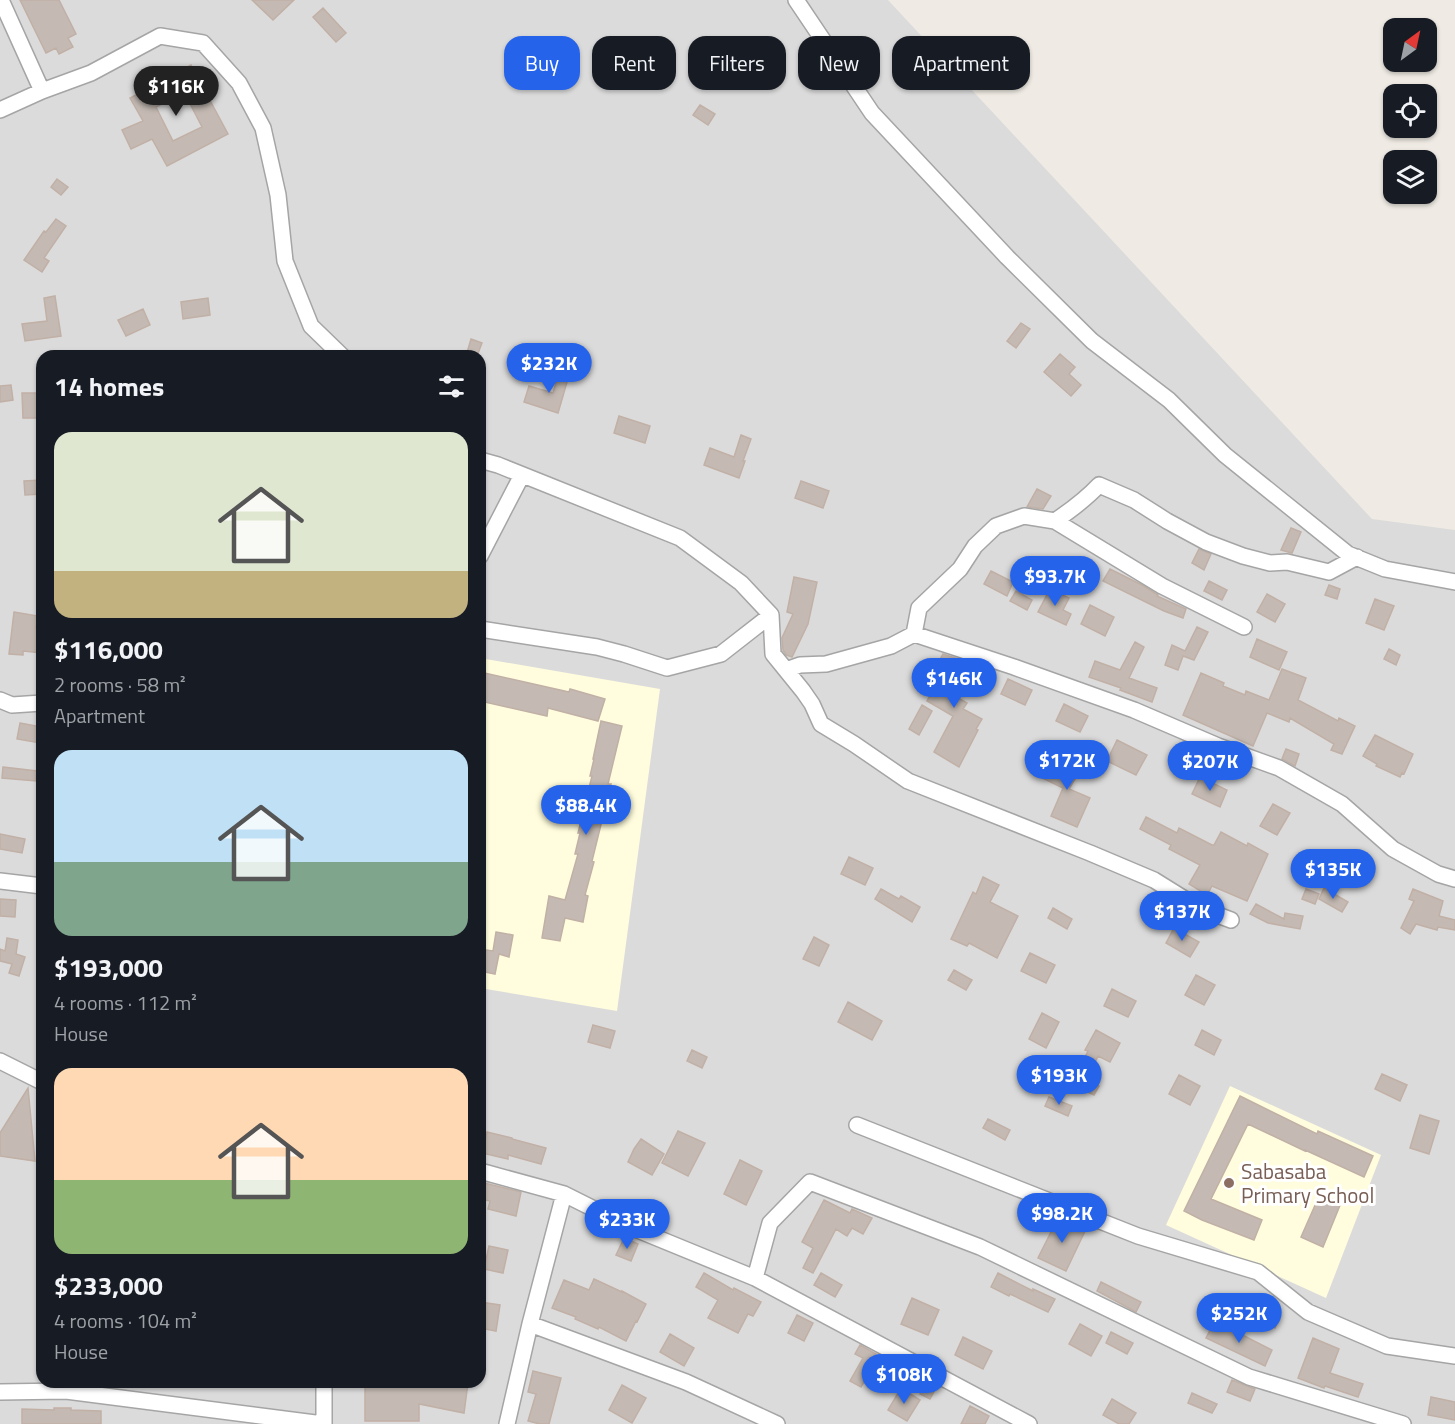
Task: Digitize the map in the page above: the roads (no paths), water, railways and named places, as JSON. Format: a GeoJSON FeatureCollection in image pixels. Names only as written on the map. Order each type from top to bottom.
{"type":"FeatureCollection","features":[{"type":"Feature","properties":{"kind":"street"},"geometry":{"type":"LineString","coordinates":[[1,0],[42,91]]}},
{"type":"Feature","properties":{"kind":"street"},"geometry":{"type":"LineString","coordinates":[[796,0],[873,113],[1007,258],[1092,341],[1169,400],[1225,455],[1348,554],[1385,569],[1455,582]]}},
{"type":"Feature","properties":{"kind":"street"},"geometry":{"type":"LineString","coordinates":[[0,110],[91,73],[160,36],[203,43],[239,82],[263,128],[278,195],[285,261],[311,326],[336,350]]}},
{"type":"Feature","properties":{"kind":"street"},"geometry":{"type":"LineString","coordinates":[[486,462],[680,538],[741,584],[771,615],[773,654],[812,704],[821,724],[908,781],[1155,880],[1199,908],[1231,921]]}},
{"type":"Feature","properties":{"kind":"street"},"geometry":{"type":"LineString","coordinates":[[486,544],[522,475]]}},
{"type":"Feature","properties":{"kind":"street"},"geometry":{"type":"LineString","coordinates":[[1055,521],[1075,508],[1099,485],[1134,500],[1206,542],[1243,556],[1270,563],[1287,562],[1329,572],[1357,557]]}},
{"type":"Feature","properties":{"kind":"street"},"geometry":{"type":"LineString","coordinates":[[914,634],[919,608],[960,569],[975,546],[996,526],[1024,516],[1055,521],[1162,586],[1244,627]]}},
{"type":"Feature","properties":{"kind":"street"},"geometry":{"type":"LineString","coordinates":[[486,630],[597,647],[667,668],[721,654],[771,615]]}},
{"type":"Feature","properties":{"kind":"street"},"geometry":{"type":"LineString","coordinates":[[786,670],[800,665],[826,664],[891,646],[914,634],[1134,710],[1218,746],[1279,768],[1342,804],[1393,849],[1438,874],[1455,879]]}},
{"type":"Feature","properties":{"kind":"street"},"geometry":{"type":"LineString","coordinates":[[0,700],[12,705],[36,703]]}},
{"type":"Feature","properties":{"kind":"street"},"geometry":{"type":"LineString","coordinates":[[0,881],[36,885]]}},
{"type":"Feature","properties":{"kind":"street"},"geometry":{"type":"LineString","coordinates":[[0,1061],[36,1079]]}},
{"type":"Feature","properties":{"kind":"street"},"geometry":{"type":"LineString","coordinates":[[857,1125],[1138,1236],[1258,1272],[1308,1312],[1387,1346],[1455,1356]]}},
{"type":"Feature","properties":{"kind":"street"},"geometry":{"type":"LineString","coordinates":[[486,1173],[564,1194],[628,1226],[754,1278],[1029,1424]]}},
{"type":"Feature","properties":{"kind":"street"},"geometry":{"type":"LineString","coordinates":[[754,1278],[770,1223],[810,1182],[980,1248],[1249,1377],[1403,1424]]}},
{"type":"Feature","properties":{"kind":"street"},"geometry":{"type":"LineString","coordinates":[[507,1424],[564,1194]]}},
{"type":"Feature","properties":{"kind":"street"},"geometry":{"type":"LineString","coordinates":[[530,1324],[686,1382],[777,1424]]}},
{"type":"Feature","properties":{"kind":"street"},"geometry":{"type":"LineString","coordinates":[[0,1392],[66,1390],[323,1424],[324,1388]]}},
{"type":"Feature","properties":{"kind":"place","name":"Sabasaba Primary School"},"geometry":{"type":"Point","coordinates":[1229,1183]}}]}
